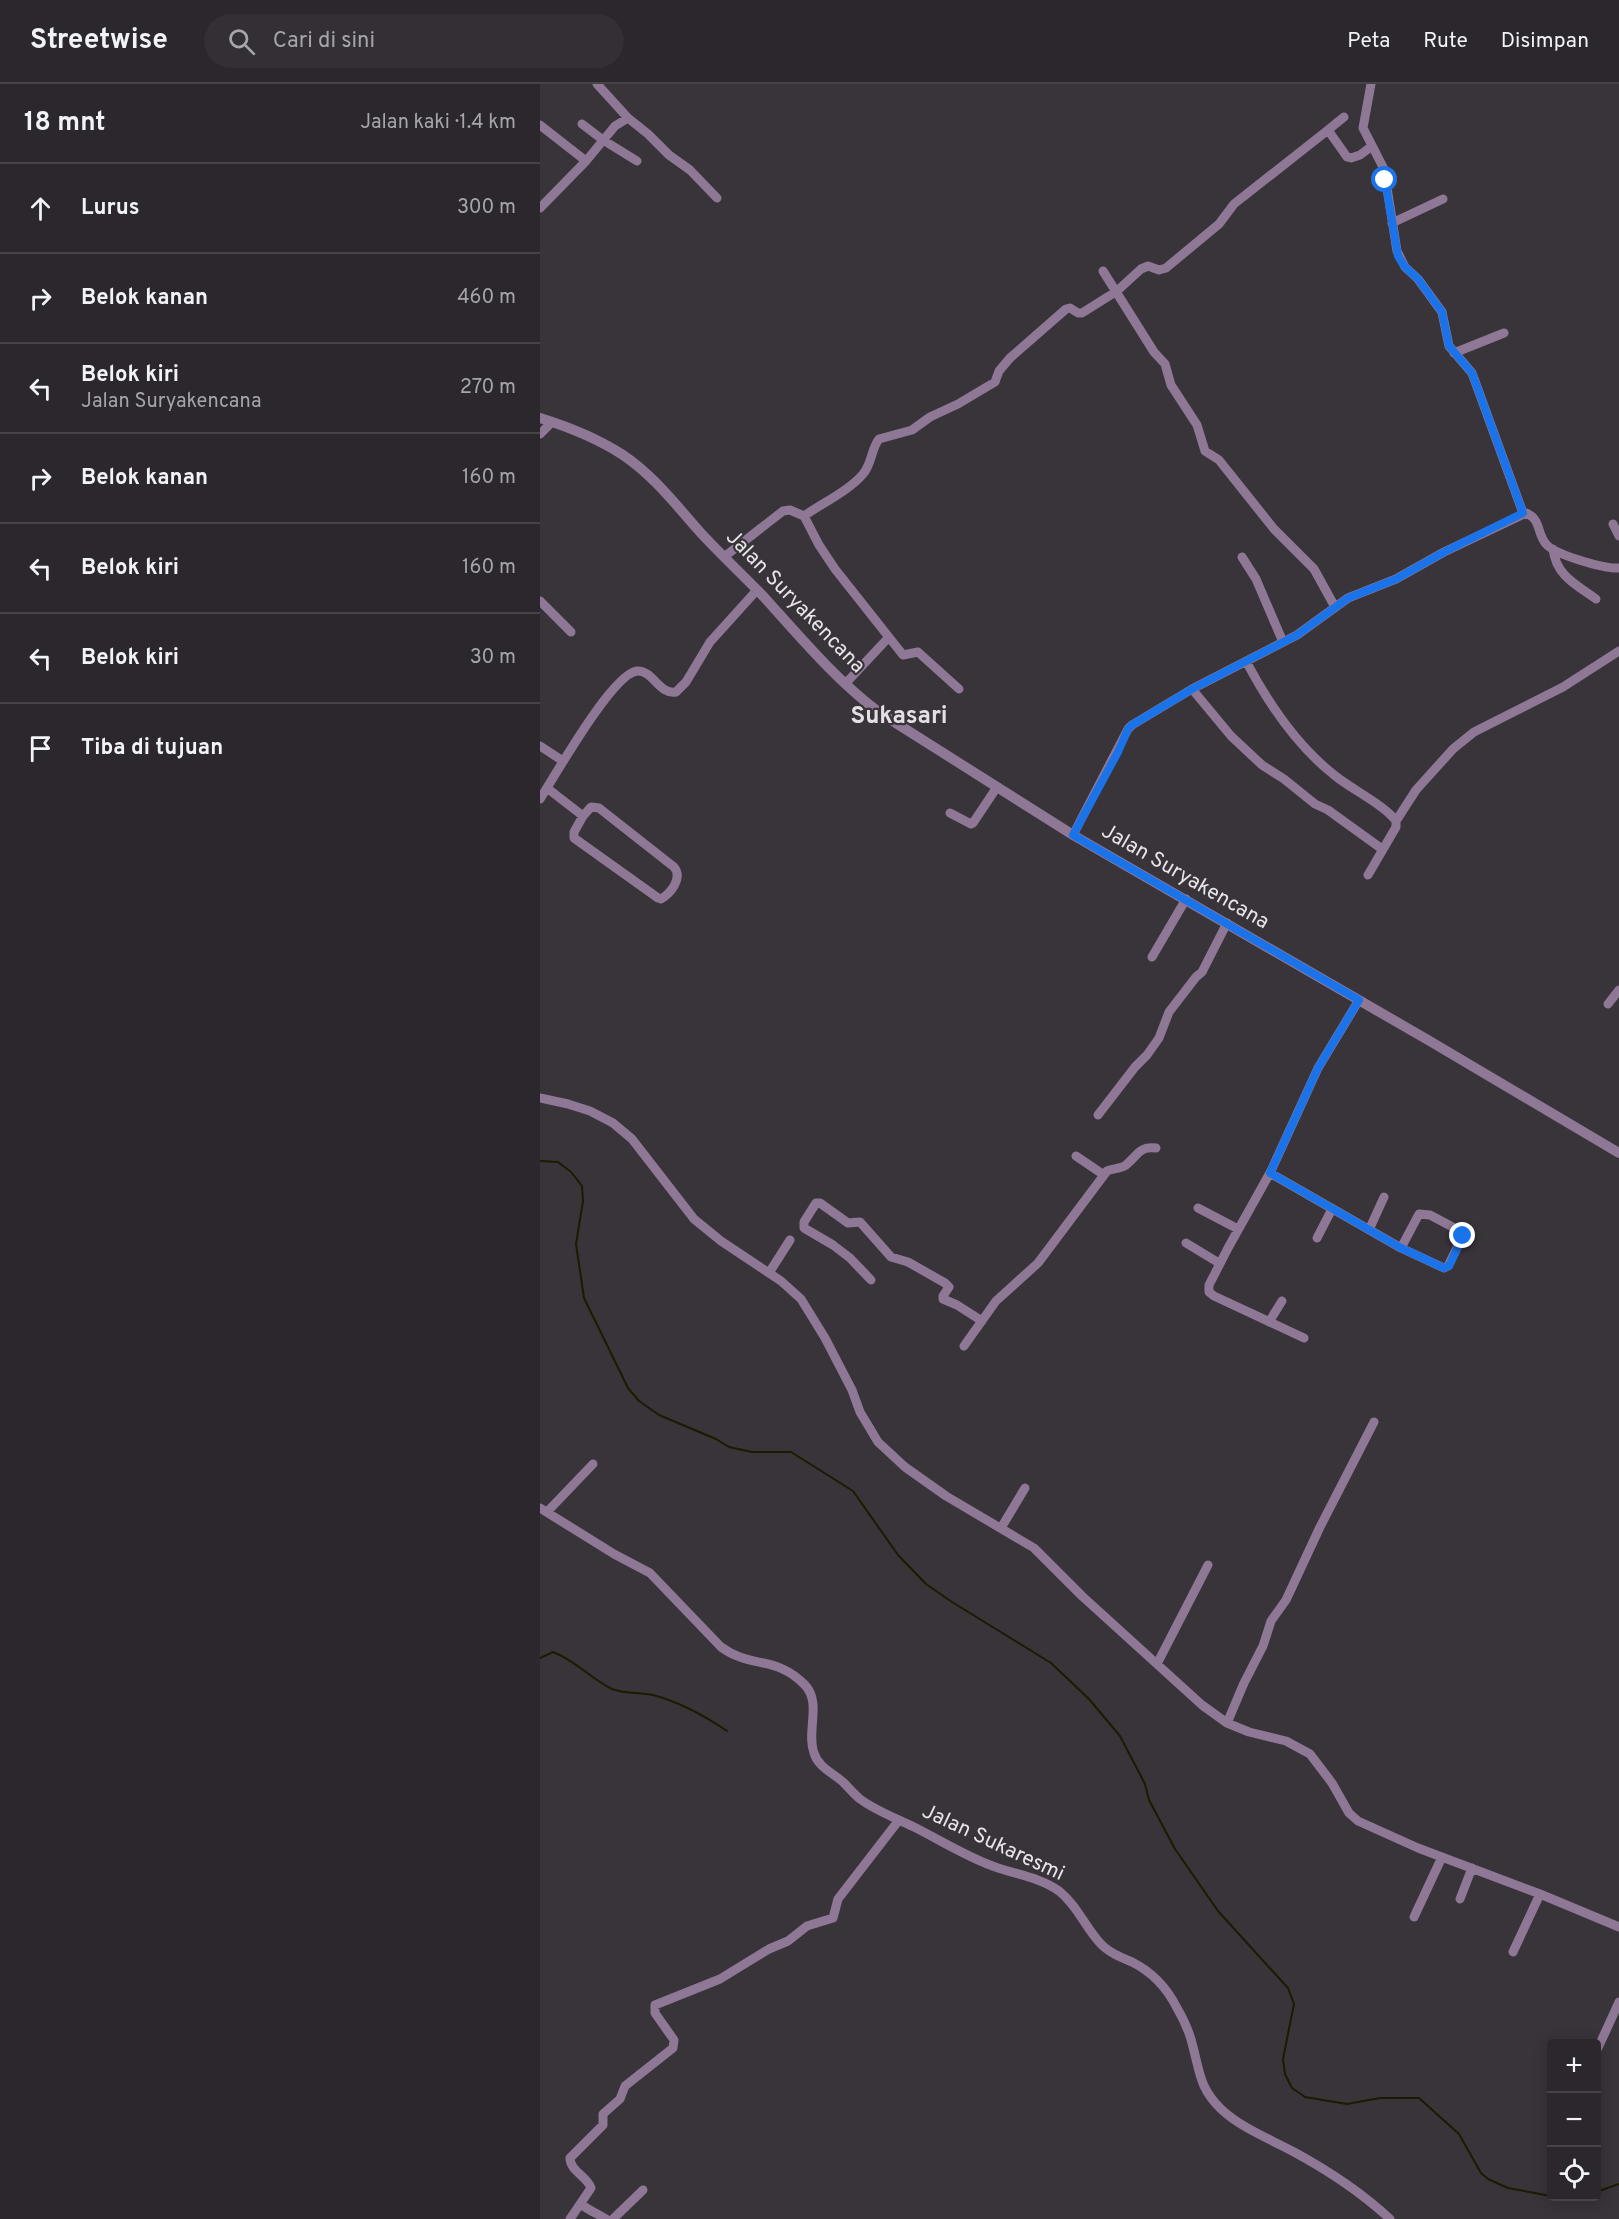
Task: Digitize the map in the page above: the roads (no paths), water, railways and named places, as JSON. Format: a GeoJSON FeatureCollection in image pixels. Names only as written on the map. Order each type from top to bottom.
{"type":"FeatureCollection","features":[{"type":"Feature","properties":{"kind":"street"},"geometry":{"type":"LineString","coordinates":[[597,84],[628,118],[690,170],[717,198]]}},
{"type":"Feature","properties":{"kind":"street"},"geometry":{"type":"LineString","coordinates":[[1371,84],[1363,123],[1364,132],[1384,169],[1400,260],[1418,279],[1442,312],[1449,344],[1472,373],[1523,513]]}},
{"type":"Feature","properties":{"kind":"street"},"geometry":{"type":"LineString","coordinates":[[804,516],[854,483],[863,474],[879,439],[912,430],[930,417],[958,404],[995,382],[999,371],[1010,357],[1065,309],[1070,308],[1078,314],[1082,313],[1117,291],[1141,269],[1148,266],[1162,270],[1219,224],[1234,204],[1344,117]]}},
{"type":"Feature","properties":{"kind":"street"},"geometry":{"type":"LineString","coordinates":[[540,208],[586,161],[615,126],[628,118]]}},
{"type":"Feature","properties":{"kind":"street"},"geometry":{"type":"LineString","coordinates":[[582,124],[637,161]]}},
{"type":"Feature","properties":{"kind":"street"},"geometry":{"type":"LineString","coordinates":[[540,125],[586,161]]}},
{"type":"Feature","properties":{"kind":"street"},"geometry":{"type":"LineString","coordinates":[[1328,130],[1347,157],[1359,155],[1372,146]]}},
{"type":"Feature","properties":{"kind":"street"},"geometry":{"type":"LineString","coordinates":[[1392,223],[1443,199]]}},
{"type":"Feature","properties":{"kind":"street"},"geometry":{"type":"LineString","coordinates":[[1103,271],[1154,352],[1165,364],[1171,385],[1197,425],[1205,451],[1219,460],[1274,529],[1314,569],[1335,607]]}},
{"type":"Feature","properties":{"kind":"street"},"geometry":{"type":"LineString","coordinates":[[1454,353],[1504,333]]}},
{"type":"Feature","properties":{"kind":"street","name":"Jalan Suryakencana"},"geometry":{"type":"LineString","coordinates":[[540,418],[587,436],[632,462],[676,503],[724,557],[846,683],[880,713],[1073,835],[1619,1153]]}},
{"type":"Feature","properties":{"kind":"street"},"geometry":{"type":"LineString","coordinates":[[540,434],[552,422]]}},
{"type":"Feature","properties":{"kind":"street"},"geometry":{"type":"LineString","coordinates":[[724,557],[783,511],[790,510],[804,516],[835,569],[903,654],[918,652],[959,689]]}},
{"type":"Feature","properties":{"kind":"street"},"geometry":{"type":"LineString","coordinates":[[1073,835],[1128,729],[1192,689],[1307,629],[1348,598],[1405,574],[1523,513],[1528,513],[1535,519],[1544,542],[1553,549],[1600,567],[1619,568]]}},
{"type":"Feature","properties":{"kind":"street"},"geometry":{"type":"LineString","coordinates":[[1613,524],[1619,536]]}},
{"type":"Feature","properties":{"kind":"street"},"geometry":{"type":"LineString","coordinates":[[1553,549],[1555,560],[1567,579],[1596,599]]}},
{"type":"Feature","properties":{"kind":"street"},"geometry":{"type":"LineString","coordinates":[[1242,557],[1256,579],[1283,642]]}},
{"type":"Feature","properties":{"kind":"street"},"geometry":{"type":"LineString","coordinates":[[540,799],[602,703],[630,674],[638,671],[644,672],[670,693],[679,690],[710,642],[757,590]]}},
{"type":"Feature","properties":{"kind":"street"},"geometry":{"type":"LineString","coordinates":[[540,601],[571,632]]}},
{"type":"Feature","properties":{"kind":"street"},"geometry":{"type":"LineString","coordinates":[[846,683],[889,638]]}},
{"type":"Feature","properties":{"kind":"street"},"geometry":{"type":"LineString","coordinates":[[1368,875],[1396,827],[1396,820],[1423,782],[1453,749],[1474,732],[1563,687],[1619,651]]}},
{"type":"Feature","properties":{"kind":"street"},"geometry":{"type":"LineString","coordinates":[[1245,661],[1296,738],[1331,773],[1396,820]]}},
{"type":"Feature","properties":{"kind":"street"},"geometry":{"type":"LineString","coordinates":[[1192,689],[1231,736],[1262,765],[1284,779],[1310,801],[1328,810],[1382,849]]}},
{"type":"Feature","properties":{"kind":"street"},"geometry":{"type":"LineString","coordinates":[[540,746],[563,761]]}},
{"type":"Feature","properties":{"kind":"street"},"geometry":{"type":"LineString","coordinates":[[950,813],[973,823],[996,787]]}},
{"type":"Feature","properties":{"kind":"street"},"geometry":{"type":"LineString","coordinates":[[547,788],[583,816]]}},
{"type":"Feature","properties":{"kind":"street"},"geometry":{"type":"LineString","coordinates":[[591,807],[598,808],[674,867],[678,871],[678,878],[665,897],[658,898],[577,841],[573,834],[583,816],[591,807]]}},
{"type":"Feature","properties":{"kind":"street"},"geometry":{"type":"LineString","coordinates":[[1152,957],[1186,899]]}},
{"type":"Feature","properties":{"kind":"street"},"geometry":{"type":"LineString","coordinates":[[1098,1115],[1153,1047],[1169,1012],[1202,972],[1227,923]]}},
{"type":"Feature","properties":{"kind":"street"},"geometry":{"type":"LineString","coordinates":[[1608,1004],[1619,990]]}},
{"type":"Feature","properties":{"kind":"street"},"geometry":{"type":"LineString","coordinates":[[1304,1338],[1214,1296],[1209,1292],[1211,1279],[1270,1173],[1318,1068],[1359,1000]]}},
{"type":"Feature","properties":{"kind":"street"},"geometry":{"type":"LineString","coordinates":[[540,1098],[590,1111],[613,1123],[641,1149],[694,1219],[717,1238],[793,1291],[807,1309],[846,1377],[860,1412],[878,1442],[905,1467],[946,1497],[1034,1548],[1082,1596],[1202,1705],[1227,1722],[1249,1732],[1286,1741],[1310,1754],[1327,1776],[1352,1817],[1367,1825],[1619,1927]]}},
{"type":"Feature","properties":{"kind":"street"},"geometry":{"type":"LineString","coordinates":[[964,1346],[996,1301],[1038,1263],[1104,1175],[1110,1169],[1126,1165],[1143,1149],[1156,1148]]}},
{"type":"Feature","properties":{"kind":"street"},"geometry":{"type":"LineString","coordinates":[[1076,1156],[1104,1175]]}},
{"type":"Feature","properties":{"kind":"street"},"geometry":{"type":"LineString","coordinates":[[1270,1173],[1401,1248],[1446,1268],[1463,1236],[1460,1230],[1422,1213],[1418,1215],[1401,1248]]}},
{"type":"Feature","properties":{"kind":"street"},"geometry":{"type":"LineString","coordinates":[[1369,1230],[1384,1197]]}},
{"type":"Feature","properties":{"kind":"street"},"geometry":{"type":"LineString","coordinates":[[871,1280],[850,1258],[804,1228],[804,1222],[816,1203],[820,1203],[848,1223],[860,1222],[891,1257],[908,1262],[945,1283],[949,1287],[943,1299],[982,1321]]}},
{"type":"Feature","properties":{"kind":"street"},"geometry":{"type":"LineString","coordinates":[[1198,1208],[1238,1229]]}},
{"type":"Feature","properties":{"kind":"street"},"geometry":{"type":"LineString","coordinates":[[1317,1238],[1332,1209]]}},
{"type":"Feature","properties":{"kind":"street"},"geometry":{"type":"LineString","coordinates":[[769,1273],[790,1240]]}},
{"type":"Feature","properties":{"kind":"street"},"geometry":{"type":"LineString","coordinates":[[1186,1243],[1219,1263]]}},
{"type":"Feature","properties":{"kind":"street"},"geometry":{"type":"LineString","coordinates":[[1269,1322],[1282,1301]]}},
{"type":"Feature","properties":{"kind":"street"},"geometry":{"type":"LineString","coordinates":[[1227,1722],[1263,1646],[1271,1621],[1286,1600],[1320,1527],[1374,1422]]}},
{"type":"Feature","properties":{"kind":"street"},"geometry":{"type":"LineString","coordinates":[[543,1510],[593,1464]]}},
{"type":"Feature","properties":{"kind":"street"},"geometry":{"type":"LineString","coordinates":[[1001,1528],[1025,1488]]}},
{"type":"Feature","properties":{"kind":"street","name":"Jalan Sukaresmi"},"geometry":{"type":"LineString","coordinates":[[543,1510],[614,1554],[650,1573],[729,1653],[751,1661],[772,1663],[784,1668],[804,1684],[813,1704],[811,1737],[814,1755],[828,1772],[843,1782],[864,1802],[973,1858],[1037,1879],[1063,1894],[1109,1952],[1154,1976],[1164,1987],[1186,2026],[1203,2087],[1222,2110],[1242,2124],[1337,2177],[1370,2200],[1390,2219]]}},
{"type":"Feature","properties":{"kind":"street"},"geometry":{"type":"LineString","coordinates":[[1157,1664],[1208,1564]]}},
{"type":"Feature","properties":{"kind":"street"},"geometry":{"type":"LineString","coordinates":[[570,2219],[590,2191],[590,2185],[572,2166],[570,2158],[602,2126],[603,2114],[620,2099],[625,2086],[673,2048],[674,2040],[656,2013],[655,2005],[720,1979],[769,1949],[788,1941],[807,1926],[833,1918],[838,1899],[899,1820]]}},
{"type":"Feature","properties":{"kind":"street"},"geometry":{"type":"LineString","coordinates":[[1414,1917],[1442,1857]]}},
{"type":"Feature","properties":{"kind":"street"},"geometry":{"type":"LineString","coordinates":[[1460,1899],[1472,1868]]}},
{"type":"Feature","properties":{"kind":"street"},"geometry":{"type":"LineString","coordinates":[[1513,1952],[1540,1894]]}},
{"type":"Feature","properties":{"kind":"street"},"geometry":{"type":"LineString","coordinates":[[1601,2041],[1619,2002]]}},
{"type":"Feature","properties":{"kind":"street"},"geometry":{"type":"LineString","coordinates":[[613,2219],[643,2190]]}},
{"type":"Feature","properties":{"kind":"street"},"geometry":{"type":"LineString","coordinates":[[581,2204],[589,2211],[596,2211],[606,2219]]}},
{"type":"Feature","properties":{"kind":"waterway"},"geometry":{"type":"LineString","coordinates":[[540,1161],[558,1162],[571,1172],[582,1186],[583,1201],[576,1244],[584,1298],[628,1388],[639,1401],[659,1415],[716,1439],[729,1447],[752,1452],[791,1452],[853,1491],[898,1555],[926,1584],[1051,1663],[1089,1699],[1120,1736],[1145,1784],[1149,1800],[1175,1849],[1218,1911],[1288,1988],[1294,2004],[1283,2059],[1285,2074],[1292,2088],[1305,2097],[1347,2104],[1380,2098],[1419,2098],[1459,2134],[1481,2173],[1488,2179],[1508,2188],[1547,2195]]}},
{"type":"Feature","properties":{"kind":"waterway"},"geometry":{"type":"LineString","coordinates":[[540,1658],[553,1652],[561,1655],[612,1689],[653,1695],[672,1701],[727,1731]]}},
{"type":"Feature","properties":{"kind":"waterway"},"geometry":{"type":"LineString","coordinates":[[1601,2190],[1619,2184]]}},
{"type":"Feature","properties":{"kind":"district","name":"Sukasari"},"geometry":{"type":"Point","coordinates":[899,717]}}]}
